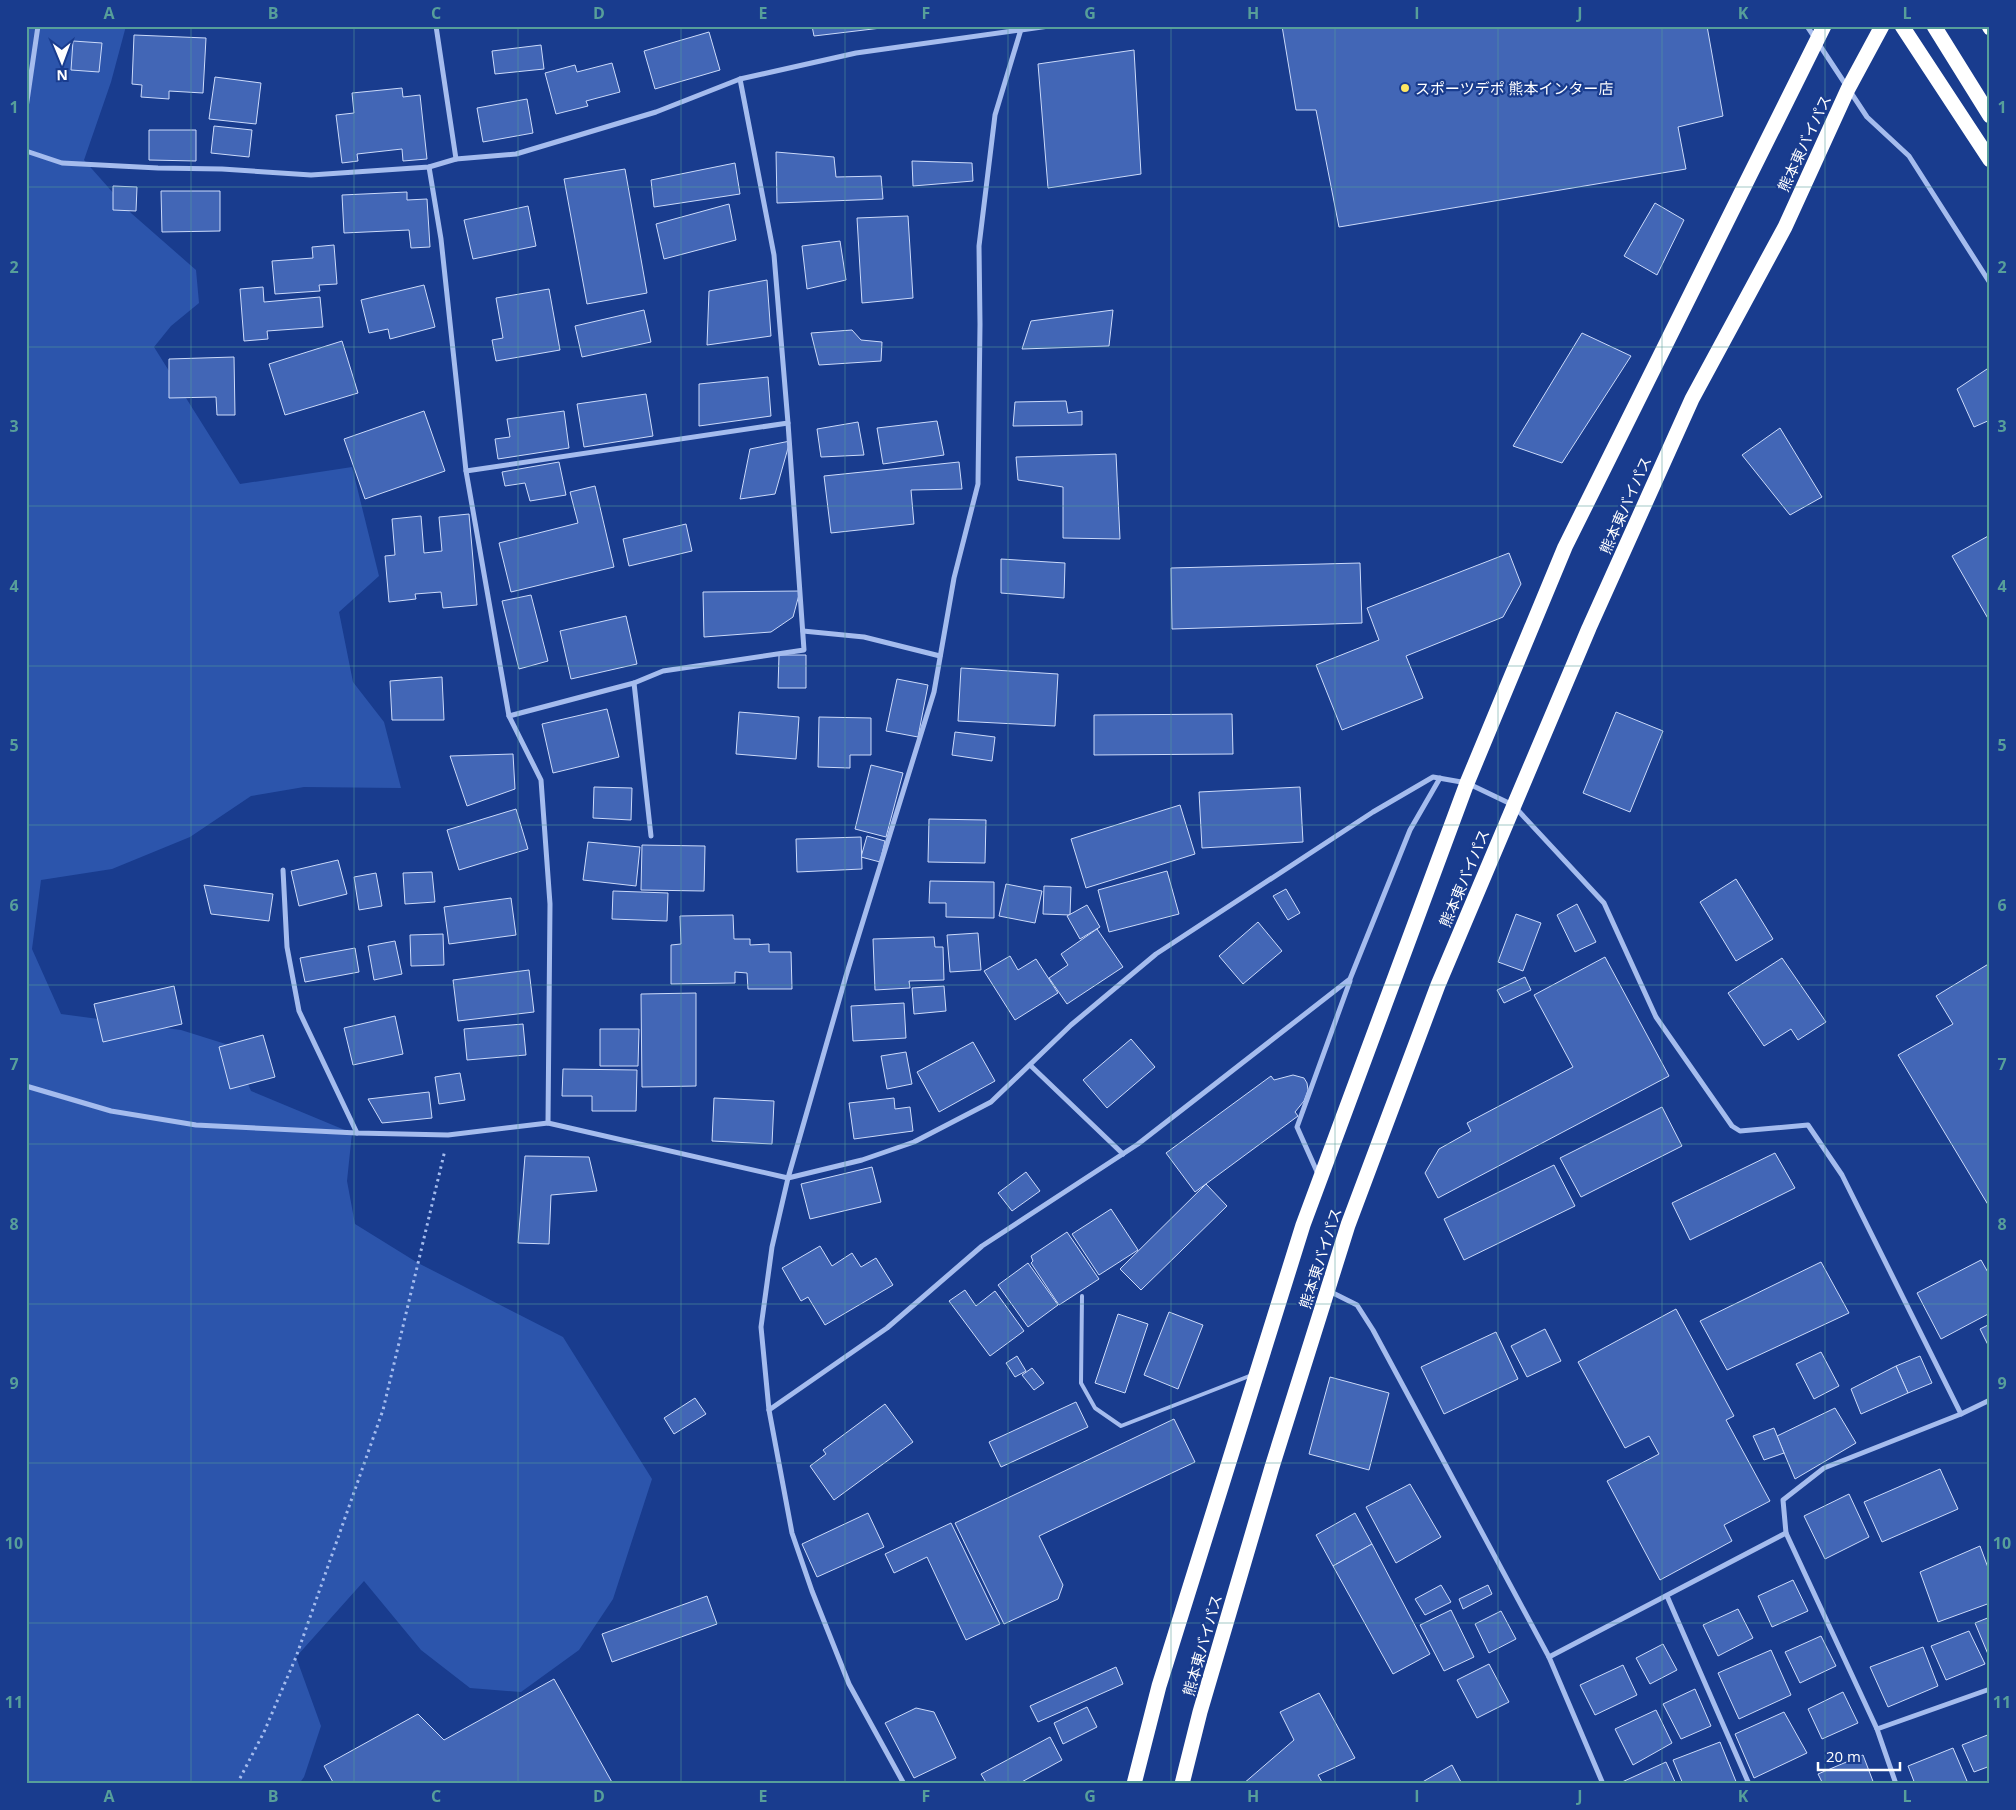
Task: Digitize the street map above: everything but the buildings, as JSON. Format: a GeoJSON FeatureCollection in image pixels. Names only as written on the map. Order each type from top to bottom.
{"type":"FeatureCollection","features":[{"type":"Feature","properties":{"kind":"highway","name":"熊本東バイパス"},"geometry":{"type":"LineString","coordinates":[[1134,1784],[1159,1686],[1303,1225],[1467,783],[1565,547],[1824,26]]}},
{"type":"Feature","properties":{"kind":"highway","name":"熊本東バイパス"},"geometry":{"type":"LineString","coordinates":[[1182,1784],[1200,1712],[1272,1467],[1348,1224],[1438,985],[1589,628],[1692,399],[1785,227],[1848,89],[1882,26]]}},
{"type":"Feature","properties":{"kind":"highway"},"geometry":{"type":"LineString","coordinates":[[1902,26],[1990,160]]}},
{"type":"Feature","properties":{"kind":"highway"},"geometry":{"type":"LineString","coordinates":[[1934,26],[1990,116]]}},
{"type":"Feature","properties":{"kind":"street"},"geometry":{"type":"LineString","coordinates":[[26,108],[38,26]]}},
{"type":"Feature","properties":{"kind":"street"},"geometry":{"type":"LineString","coordinates":[[436,26],[456,159]]}},
{"type":"Feature","properties":{"kind":"street"},"geometry":{"type":"LineString","coordinates":[[26,150],[62,163],[222,169],[311,175],[429,167],[456,159],[516,154],[656,112],[740,79],[856,52],[1022,28],[1049,26]]}},
{"type":"Feature","properties":{"kind":"street"},"geometry":{"type":"LineString","coordinates":[[1807,26],[1866,117],[1908,156],[1990,283]]}},
{"type":"Feature","properties":{"kind":"street"},"geometry":{"type":"LineString","coordinates":[[904,1784],[849,1684],[812,1591],[792,1533],[769,1410],[761,1327],[772,1247],[788,1178],[846,976],[934,692],[954,578],[978,484],[979,246],[995,115],[1022,28]]}},
{"type":"Feature","properties":{"kind":"street"},"geometry":{"type":"LineString","coordinates":[[509,716],[634,683],[664,671],[804,650],[774,255],[740,79]]}},
{"type":"Feature","properties":{"kind":"street"},"geometry":{"type":"LineString","coordinates":[[429,167],[440,239],[466,471],[509,716],[541,780],[550,904],[548,1123]]}},
{"type":"Feature","properties":{"kind":"street"},"geometry":{"type":"LineString","coordinates":[[466,471],[788,423]]}},
{"type":"Feature","properties":{"kind":"street"},"geometry":{"type":"LineString","coordinates":[[803,631],[864,637],[940,656]]}},
{"type":"Feature","properties":{"kind":"street"},"geometry":{"type":"LineString","coordinates":[[634,683],[651,836]]}},
{"type":"Feature","properties":{"kind":"street"},"geometry":{"type":"LineString","coordinates":[[26,1086],[111,1111],[196,1125],[357,1133],[448,1135],[548,1123],[788,1178],[862,1160],[914,1142],[991,1102],[1071,1025],[1156,954],[1373,812],[1433,777],[1440,778],[1467,783],[1513,805],[1604,903],[1656,1017],[1732,1126],[1740,1131],[1808,1125],[1842,1175],[1961,1414]]}},
{"type":"Feature","properties":{"kind":"street"},"geometry":{"type":"LineString","coordinates":[[1320,1179],[1297,1127],[1350,979],[1410,830],[1440,778]]}},
{"type":"Feature","properties":{"kind":"street"},"geometry":{"type":"LineString","coordinates":[[283,870],[286,947],[299,1010],[357,1133]]}},
{"type":"Feature","properties":{"kind":"street"},"geometry":{"type":"LineString","coordinates":[[769,1410],[887,1328],[982,1246],[1124,1154],[1350,979]]}},
{"type":"Feature","properties":{"kind":"street"},"geometry":{"type":"LineString","coordinates":[[1030,1065],[1124,1154]]}},
{"type":"Feature","properties":{"kind":"street"},"geometry":{"type":"LineString","coordinates":[[1327,1290],[1357,1305],[1373,1330],[1549,1657],[1603,1784]]}},
{"type":"Feature","properties":{"kind":"street"},"geometry":{"type":"LineString","coordinates":[[1896,1784],[1876,1729],[1786,1533],[1783,1500],[1824,1468],[1961,1414],[1990,1400]]}},
{"type":"Feature","properties":{"kind":"street"},"geometry":{"type":"LineString","coordinates":[[1549,1657],[1786,1533]]}},
{"type":"Feature","properties":{"kind":"street"},"geometry":{"type":"LineString","coordinates":[[1667,1596],[1749,1784]]}},
{"type":"Feature","properties":{"kind":"street"},"geometry":{"type":"LineString","coordinates":[[1876,1729],[1990,1689]]}},
{"type":"Feature","properties":{"kind":"lane"},"geometry":{"type":"LineString","coordinates":[[1082,1296],[1081,1383],[1095,1408],[1120,1426],[1256,1373]]}},
{"type":"Feature","properties":{"kind":"path"},"geometry":{"type":"LineString","coordinates":[[237,1784],[264,1732],[296,1657],[383,1410],[448,1135]]}},
{"type":"Feature","properties":{"kind":"shaded area"},"geometry":{"type":"Polygon","coordinates":[[[26,26],[126,26],[111,82],[84,160],[131,213],[196,270],[199,303],[171,326],[154,347],[240,484],[352,467],[379,576],[339,612],[353,682],[384,722],[401,788],[304,787],[251,796],[190,837],[112,869],[41,880],[32,949],[61,1014],[181,1030],[232,1046],[251,1091],[352,1133],[347,1181],[355,1224],[418,1263],[563,1337],[652,1479],[613,1599],[579,1650],[521,1692],[470,1688],[421,1650],[364,1581],[296,1657],[321,1726],[304,1777],[299,1784],[26,1784],[26,26]]]}},
{"type":"Feature","properties":{"kind":"place","name":"スポーツデポ 熊本インター店"},"geometry":{"type":"Point","coordinates":[1405,88]}}]}
